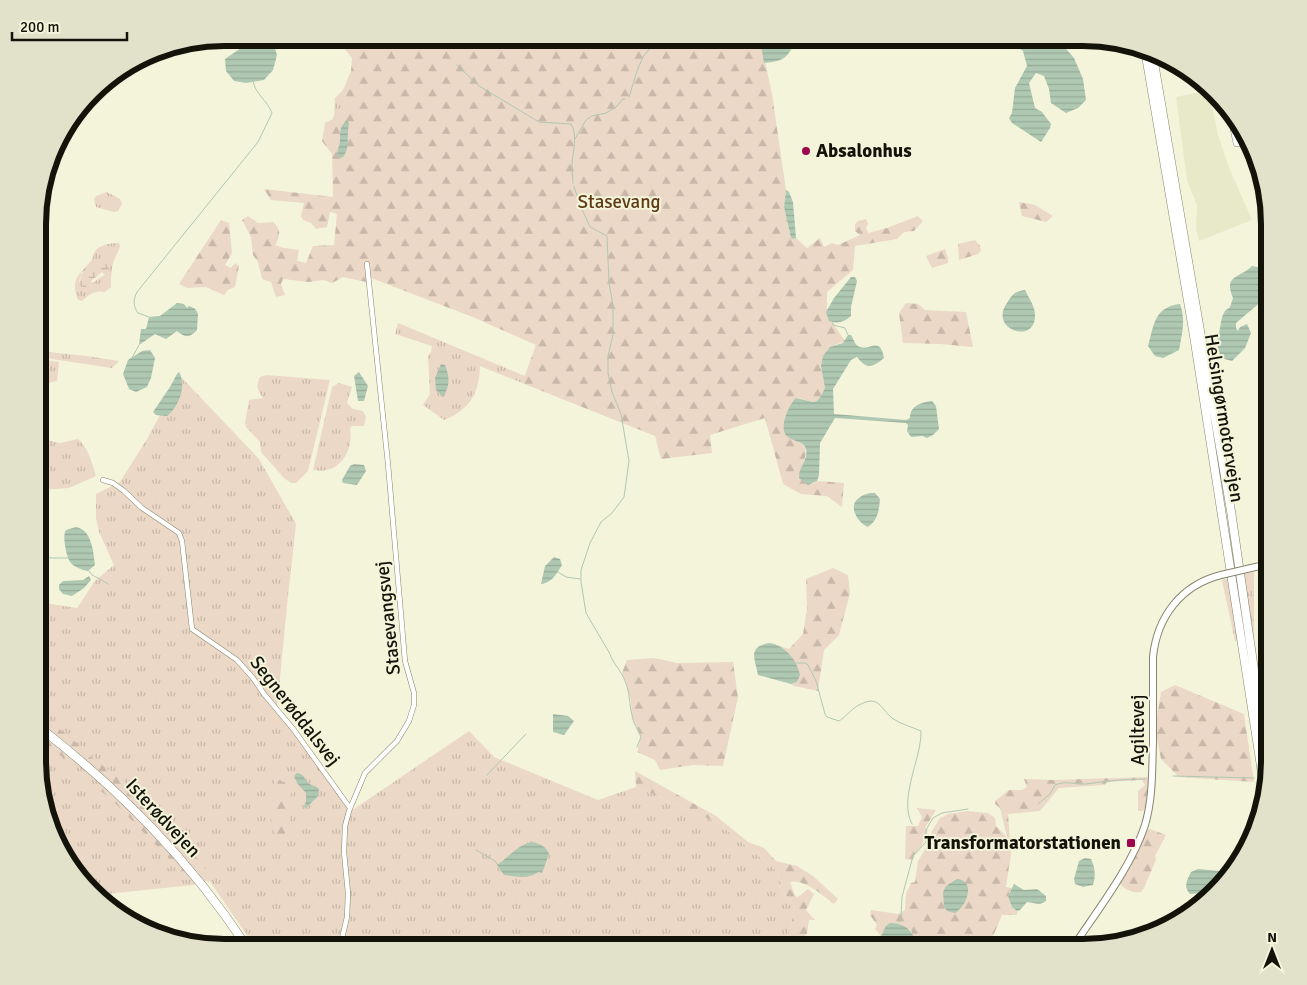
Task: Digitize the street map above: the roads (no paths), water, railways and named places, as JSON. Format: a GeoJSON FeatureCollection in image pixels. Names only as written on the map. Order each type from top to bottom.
{"type":"FeatureCollection","features":[{"type":"Feature","properties":{"kind":"highway","name":"Helsingørmotorvejen"},"geometry":{"type":"LineString","coordinates":[[1146,58],[1196,346],[1260,766]]}},
{"type":"Feature","properties":{"kind":"highway","name":"Helsingørmotorvejen"},"geometry":{"type":"LineString","coordinates":[[1154,61],[1231,511],[1260,712]]}},
{"type":"Feature","properties":{"kind":"highway","name":"Isterødvejen"},"geometry":{"type":"LineString","coordinates":[[47,733],[101,777],[160,836],[212,898],[242,939]]}},
{"type":"Feature","properties":{"kind":"street"},"geometry":{"type":"LineString","coordinates":[[1234,131],[1236,144],[1241,144]]}},
{"type":"Feature","properties":{"kind":"street","name":"Stasevangsvej"},"geometry":{"type":"LineString","coordinates":[[342,939],[347,917],[348,893],[343,838],[350,808],[365,773],[397,741],[409,721],[414,706],[414,693],[405,662],[388,464],[367,264]]}},
{"type":"Feature","properties":{"kind":"street","name":"Segnerøddalsvej"},"geometry":{"type":"LineString","coordinates":[[102,480],[113,483],[142,508],[179,532],[182,541],[192,629],[236,660],[253,678],[294,730],[350,808]]}},
{"type":"Feature","properties":{"kind":"street","name":"Agiltevej"},"geometry":{"type":"LineString","coordinates":[[1080,939],[1126,866],[1138,844],[1145,825],[1150,803],[1152,779],[1154,644],[1161,623],[1166,613],[1181,596],[1199,583],[1222,574],[1260,566]]}},
{"type":"Feature","properties":{"kind":"waterway"},"geometry":{"type":"LineString","coordinates":[[275,49],[278,46]]}},
{"type":"Feature","properties":{"kind":"waterway"},"geometry":{"type":"LineString","coordinates":[[629,97],[643,57],[652,46]]}},
{"type":"Feature","properties":{"kind":"waterway"},"geometry":{"type":"LineString","coordinates":[[457,65],[479,86],[539,122],[571,124],[574,135],[573,183]]}},
{"type":"Feature","properties":{"kind":"waterway"},"geometry":{"type":"LineString","coordinates":[[149,317],[138,313],[135,308],[134,303],[137,292],[258,142],[272,113],[256,90],[253,81]]}},
{"type":"Feature","properties":{"kind":"waterway"},"geometry":{"type":"LineString","coordinates":[[575,139],[586,120],[592,116],[606,113],[625,99]]}},
{"type":"Feature","properties":{"kind":"waterway"},"geometry":{"type":"LineString","coordinates":[[574,186],[590,227],[607,236],[609,283],[613,305],[613,335],[608,356],[608,373],[612,392],[621,414],[629,461],[624,497],[612,513],[601,522],[590,543],[581,570],[581,582],[586,613],[627,685],[634,724],[641,737],[637,747]]}},
{"type":"Feature","properties":{"kind":"waterway"},"geometry":{"type":"LineString","coordinates":[[833,322],[833,325],[845,328],[848,335]]}},
{"type":"Feature","properties":{"kind":"waterway"},"geometry":{"type":"LineString","coordinates":[[132,358],[139,345]]}},
{"type":"Feature","properties":{"kind":"waterway"},"geometry":{"type":"LineString","coordinates":[[47,557],[69,558]]}},
{"type":"Feature","properties":{"kind":"waterway"},"geometry":{"type":"LineString","coordinates":[[89,571],[92,575],[108,584]]}},
{"type":"Feature","properties":{"kind":"waterway"},"geometry":{"type":"LineString","coordinates":[[558,572],[566,577],[580,579]]}},
{"type":"Feature","properties":{"kind":"waterway"},"geometry":{"type":"LineString","coordinates":[[796,663],[808,665],[816,681],[827,717],[839,721],[858,705],[872,701],[879,704],[895,720],[921,731],[909,790],[908,814],[912,824]]}},
{"type":"Feature","properties":{"kind":"waterway"},"geometry":{"type":"LineString","coordinates":[[487,775],[526,734]]}},
{"type":"Feature","properties":{"kind":"waterway"},"geometry":{"type":"LineString","coordinates":[[1173,776],[1254,778]]}},
{"type":"Feature","properties":{"kind":"waterway"},"geometry":{"type":"LineString","coordinates":[[1038,804],[1050,794],[1055,785],[1059,784],[1086,784],[1146,779]]}},
{"type":"Feature","properties":{"kind":"waterway"},"geometry":{"type":"LineString","coordinates":[[899,922],[901,918],[902,897],[913,856],[926,842],[926,830],[933,818],[942,813],[968,809]]}},
{"type":"Feature","properties":{"kind":"waterway"},"geometry":{"type":"LineString","coordinates":[[476,850],[495,861],[498,865]]}},
{"type":"Feature","properties":{"kind":"place","name":"Absalonhus"},"geometry":{"type":"Point","coordinates":[806,151]}},
{"type":"Feature","properties":{"kind":"place","name":"Transformatorstationen"},"geometry":{"type":"Point","coordinates":[1131,843]}},
{"type":"Feature","properties":{"kind":"park label","name":"Stasevang"},"geometry":{"type":"Point","coordinates":[619,202]}}]}
